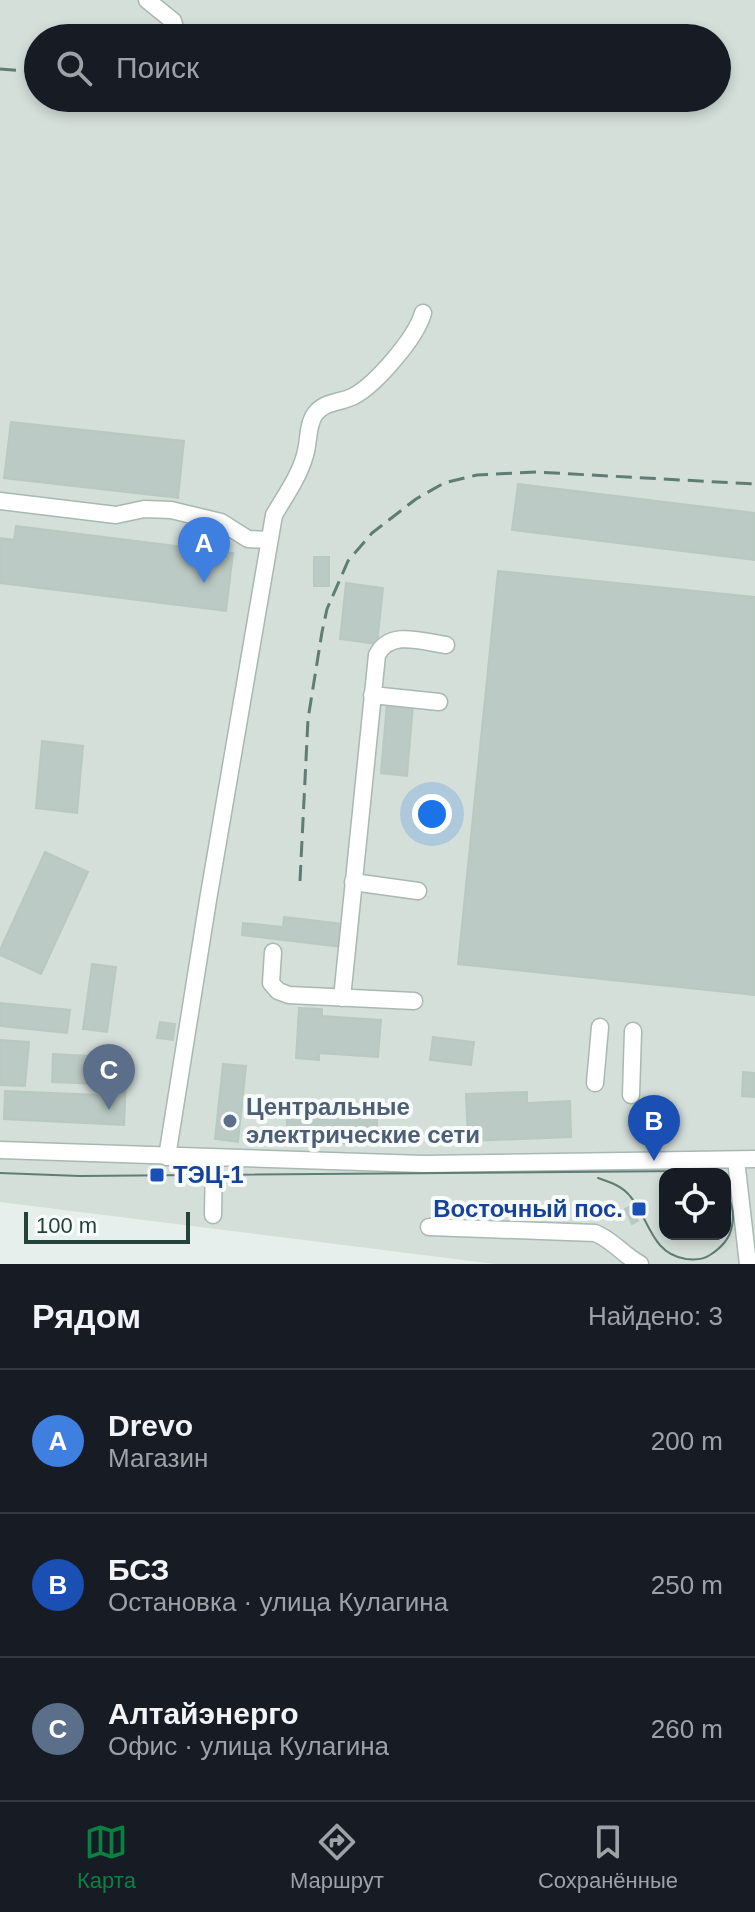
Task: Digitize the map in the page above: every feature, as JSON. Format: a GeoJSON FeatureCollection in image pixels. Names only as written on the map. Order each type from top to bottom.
{"type":"FeatureCollection","features":[{"type":"Feature","properties":{"kind":"street"},"geometry":{"type":"LineString","coordinates":[[147,0],[174,24]]}},
{"type":"Feature","properties":{"kind":"street"},"geometry":{"type":"LineString","coordinates":[[167,1157],[274,515],[305,456],[315,414],[324,406],[355,396],[364,388],[411,341],[423,313]]}},
{"type":"Feature","properties":{"kind":"street"},"geometry":{"type":"LineString","coordinates":[[0,501],[116,515],[144,509],[171,510],[221,522],[248,539],[269,540]]}},
{"type":"Feature","properties":{"kind":"street"},"geometry":{"type":"LineString","coordinates":[[342,998],[377,655],[385,643],[398,639],[446,645]]}},
{"type":"Feature","properties":{"kind":"street"},"geometry":{"type":"LineString","coordinates":[[372,695],[439,702]]}},
{"type":"Feature","properties":{"kind":"street"},"geometry":{"type":"LineString","coordinates":[[353,882],[418,891]]}},
{"type":"Feature","properties":{"kind":"street"},"geometry":{"type":"LineString","coordinates":[[273,952],[271,983],[278,991],[289,995],[414,1001]]}},
{"type":"Feature","properties":{"kind":"street"},"geometry":{"type":"LineString","coordinates":[[595,1083],[600,1027]]}},
{"type":"Feature","properties":{"kind":"street"},"geometry":{"type":"LineString","coordinates":[[631,1095],[633,1031]]}},
{"type":"Feature","properties":{"kind":"street"},"geometry":{"type":"LineString","coordinates":[[0,1150],[423,1164],[755,1159]]}},
{"type":"Feature","properties":{"kind":"street"},"geometry":{"type":"LineString","coordinates":[[213,1215],[214,1159]]}},
{"type":"Feature","properties":{"kind":"street"},"geometry":{"type":"LineString","coordinates":[[736,1160],[748,1264]]}},
{"type":"Feature","properties":{"kind":"street"},"geometry":{"type":"LineString","coordinates":[[429,1227],[595,1233],[611,1240],[640,1264]]}},
{"type":"Feature","properties":{"kind":"shaded area"},"geometry":{"type":"Polygon","coordinates":[[[0,0],[755,0],[755,1264],[495,1264],[0,1202],[0,0]]]}},
{"type":"Feature","properties":{"kind":"building"},"geometry":{"type":"Polygon","coordinates":[[[11,422],[184,441],[178,498],[4,478],[11,422]]]}},
{"type":"Feature","properties":{"kind":"building"},"geometry":{"type":"Polygon","coordinates":[[[518,484],[755,513],[755,560],[512,530],[518,484]]]}},
{"type":"Feature","properties":{"kind":"building"},"geometry":{"type":"Polygon","coordinates":[[[16,526],[233,553],[226,611],[0,583],[0,538],[14,540],[16,526]]]}},
{"type":"Feature","properties":{"kind":"building"},"geometry":{"type":"Polygon","coordinates":[[[314,557],[329,557],[329,586],[314,586],[314,557]]]}},
{"type":"Feature","properties":{"kind":"building"},"geometry":{"type":"Polygon","coordinates":[[[498,571],[755,597],[755,995],[458,964],[498,571]]]}},
{"type":"Feature","properties":{"kind":"building"},"geometry":{"type":"Polygon","coordinates":[[[346,583],[383,588],[377,644],[340,639],[346,583]]]}},
{"type":"Feature","properties":{"kind":"building"},"geometry":{"type":"Polygon","coordinates":[[[387,703],[413,705],[407,776],[381,773],[387,703]]]}},
{"type":"Feature","properties":{"kind":"building"},"geometry":{"type":"Polygon","coordinates":[[[42,741],[83,746],[77,813],[36,808],[42,741]]]}},
{"type":"Feature","properties":{"kind":"building"},"geometry":{"type":"Polygon","coordinates":[[[45,852],[88,872],[41,974],[0,955],[0,950],[45,852]]]}},
{"type":"Feature","properties":{"kind":"building"},"geometry":{"type":"Polygon","coordinates":[[[284,917],[343,924],[341,947],[242,935],[243,923],[283,927],[284,917]]]}},
{"type":"Feature","properties":{"kind":"building"},"geometry":{"type":"Polygon","coordinates":[[[92,964],[116,967],[107,1032],[83,1029],[92,964]]]}},
{"type":"Feature","properties":{"kind":"building"},"geometry":{"type":"Polygon","coordinates":[[[0,1003],[70,1010],[67,1033],[0,1026],[0,1003]]]}},
{"type":"Feature","properties":{"kind":"building"},"geometry":{"type":"Polygon","coordinates":[[[299,1008],[322,1009],[322,1016],[381,1020],[378,1057],[319,1053],[319,1060],[296,1058],[299,1008]]]}},
{"type":"Feature","properties":{"kind":"building"},"geometry":{"type":"Polygon","coordinates":[[[160,1022],[175,1024],[173,1040],[157,1038],[160,1022]]]}},
{"type":"Feature","properties":{"kind":"building"},"geometry":{"type":"Polygon","coordinates":[[[433,1037],[474,1042],[471,1065],[430,1060],[433,1037]]]}},
{"type":"Feature","properties":{"kind":"building"},"geometry":{"type":"Polygon","coordinates":[[[0,1040],[29,1042],[25,1086],[0,1085],[0,1040]]]}},
{"type":"Feature","properties":{"kind":"building"},"geometry":{"type":"Polygon","coordinates":[[[53,1054],[127,1058],[124,1125],[4,1119],[5,1091],[100,1095],[100,1084],[52,1082],[53,1054]]]}},
{"type":"Feature","properties":{"kind":"building"},"geometry":{"type":"Polygon","coordinates":[[[223,1064],[246,1066],[238,1142],[215,1139],[223,1064]]]}},
{"type":"Feature","properties":{"kind":"building"},"geometry":{"type":"Polygon","coordinates":[[[743,1072],[755,1073],[755,1097],[742,1096],[743,1072]]]}},
{"type":"Feature","properties":{"kind":"building"},"geometry":{"type":"Polygon","coordinates":[[[527,1092],[527,1103],[570,1101],[571,1137],[468,1141],[466,1094],[527,1092]]]}},
{"type":"Feature","properties":{"kind":"building"},"geometry":{"type":"Polygon","coordinates":[[[377,1118],[377,1143],[287,1144],[287,1119],[377,1118]]]}},
{"type":"Feature","properties":{"kind":"building"},"geometry":{"type":"Polygon","coordinates":[[[631,1206],[638,1221],[632,1224],[625,1209],[631,1206]]]}},
{"type":"Feature","properties":{"kind":"tram line"},"geometry":{"type":"LineString","coordinates":[[0,1173],[80,1176],[659,1171]]}},
{"type":"Feature","properties":{"kind":"tram line"},"geometry":{"type":"LineString","coordinates":[[598,1178],[627,1193],[658,1243],[674,1256],[702,1259],[725,1240]]}},
{"type":"Feature","properties":{"kind":"tram line"},"geometry":{"type":"LineString","coordinates":[[731,1203],[731,1228]]}},
{"type":"Feature","properties":{"kind":"railway"},"geometry":{"type":"LineString","coordinates":[[0,69],[24,71]]}},
{"type":"Feature","properties":{"kind":"railway"},"geometry":{"type":"LineString","coordinates":[[300,881],[308,719],[322,632],[327,609],[348,561],[372,533],[416,499],[444,483],[477,475],[536,472],[755,484]]}},
{"type":"Feature","properties":{"kind":"place","name":"Drevo"},"geometry":{"type":"Point","coordinates":[204,583]}},
{"type":"Feature","properties":{"kind":"place","name":"Алтайэнерго"},"geometry":{"type":"Point","coordinates":[109,1110]}},
{"type":"Feature","properties":{"kind":"place","name":"Центральные электрические сети"},"geometry":{"type":"Point","coordinates":[230,1121]}},
{"type":"Feature","properties":{"kind":"place","name":"БСЗ"},"geometry":{"type":"Point","coordinates":[654,1161]}},
{"type":"Feature","properties":{"kind":"place","name":"ТЭЦ-1"},"geometry":{"type":"Point","coordinates":[157,1175]}},
{"type":"Feature","properties":{"kind":"place","name":"Восточный пос."},"geometry":{"type":"Point","coordinates":[639,1209]}}]}
